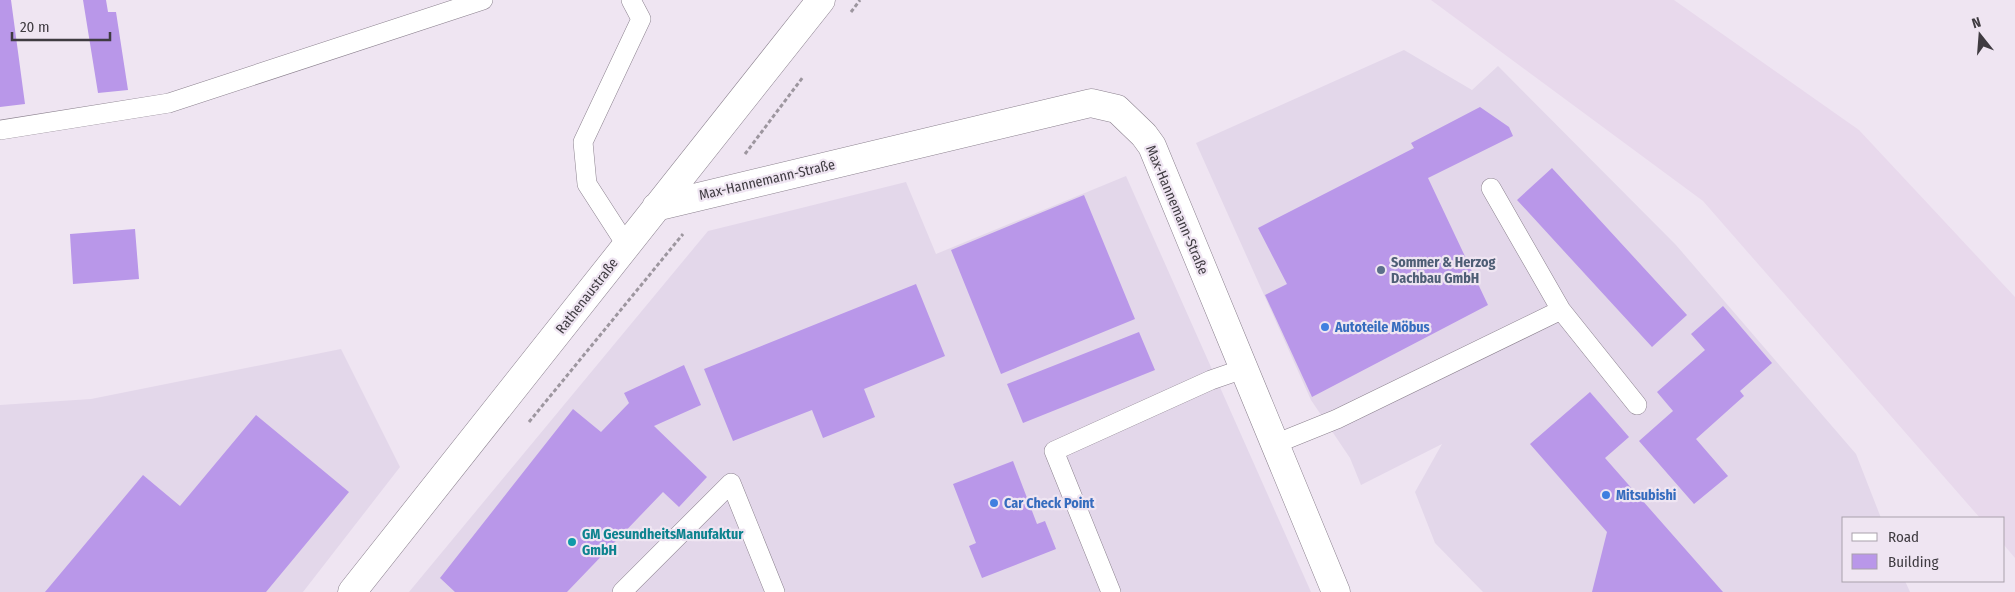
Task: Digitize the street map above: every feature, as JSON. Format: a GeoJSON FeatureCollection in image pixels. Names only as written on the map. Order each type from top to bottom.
{"type":"FeatureCollection","features":[{"type":"Feature","properties":{"kind":"street","name":"Rathenaustraße"},"geometry":{"type":"LineString","coordinates":[[352,592],[821,0]]}},
{"type":"Feature","properties":{"kind":"street","name":"Max-Hannemann-Straße"},"geometry":{"type":"LineString","coordinates":[[656,207],[1092,103],[1117,109],[1144,135],[1152,146],[1336,592]]}},
{"type":"Feature","properties":{"kind":"lane"},"geometry":{"type":"LineString","coordinates":[[0,130],[170,103],[483,0]]}},
{"type":"Feature","properties":{"kind":"lane"},"geometry":{"type":"LineString","coordinates":[[627,246],[587,184],[583,142],[641,18],[631,0]]}},
{"type":"Feature","properties":{"kind":"lane"},"geometry":{"type":"LineString","coordinates":[[1491,188],[1561,310],[1637,405]]}},
{"type":"Feature","properties":{"kind":"lane"},"geometry":{"type":"LineString","coordinates":[[1275,444],[1337,419],[1561,310]]}},
{"type":"Feature","properties":{"kind":"lane"},"geometry":{"type":"LineString","coordinates":[[1110,592],[1054,451],[1211,380],[1243,369]]}},
{"type":"Feature","properties":{"kind":"lane"},"geometry":{"type":"LineString","coordinates":[[622,592],[731,483],[775,592]]}},
{"type":"Feature","properties":{"kind":"path"},"geometry":{"type":"LineString","coordinates":[[848,15],[860,0]]}},
{"type":"Feature","properties":{"kind":"path"},"geometry":{"type":"LineString","coordinates":[[716,192],[808,69]]}},
{"type":"Feature","properties":{"kind":"path"},"geometry":{"type":"LineString","coordinates":[[528,423],[685,231]]}},
{"type":"Feature","properties":{"kind":"shaded area"},"geometry":{"type":"Polygon","coordinates":[[[1431,0],[1674,0],[1859,130],[2015,297],[2015,558],[2005,546],[2005,517],[1979,517],[1703,201],[1431,0]]]}},
{"type":"Feature","properties":{"kind":"shaded area"},"geometry":{"type":"Polygon","coordinates":[[[1404,50],[1472,90],[1498,66],[1676,245],[1856,454],[1881,517],[1842,517],[1842,582],[1905,582],[1910,592],[1483,592],[1435,543],[1415,492],[1442,444],[1361,485],[1350,458],[1311,400],[1196,143],[1404,50]]]}},
{"type":"Feature","properties":{"kind":"shaded area"},"geometry":{"type":"Polygon","coordinates":[[[1126,176],[1311,592],[409,592],[708,231],[906,182],[936,254],[1126,176]]]}},
{"type":"Feature","properties":{"kind":"shaded area"},"geometry":{"type":"Polygon","coordinates":[[[341,349],[400,467],[303,592],[0,592],[0,405],[91,399],[341,349]]]}},
{"type":"Feature","properties":{"kind":"building"},"geometry":{"type":"Polygon","coordinates":[[[0,0],[11,0],[25,104],[0,107],[0,0]]]}},
{"type":"Feature","properties":{"kind":"building"},"geometry":{"type":"Polygon","coordinates":[[[83,0],[106,0],[108,12],[116,12],[128,90],[98,93],[83,0]]]}},
{"type":"Feature","properties":{"kind":"building"},"geometry":{"type":"Polygon","coordinates":[[[1480,107],[1509,127],[1513,136],[1428,178],[1488,305],[1312,397],[1265,295],[1287,284],[1258,228],[1414,148],[1411,143],[1480,107]]]}},
{"type":"Feature","properties":{"kind":"building"},"geometry":{"type":"Polygon","coordinates":[[[1552,168],[1687,315],[1652,347],[1517,200],[1552,168]]]}},
{"type":"Feature","properties":{"kind":"building"},"geometry":{"type":"Polygon","coordinates":[[[1084,195],[1135,319],[1001,374],[951,250],[1084,195]]]}},
{"type":"Feature","properties":{"kind":"building"},"geometry":{"type":"Polygon","coordinates":[[[135,229],[139,279],[73,284],[70,234],[135,229]]]}},
{"type":"Feature","properties":{"kind":"building"},"geometry":{"type":"Polygon","coordinates":[[[916,284],[945,356],[864,389],[875,417],[823,438],[812,410],[733,441],[704,369],[916,284]]]}},
{"type":"Feature","properties":{"kind":"building"},"geometry":{"type":"Polygon","coordinates":[[[1723,306],[1772,363],[1740,391],[1744,396],[1696,439],[1728,476],[1694,504],[1639,441],[1673,411],[1657,392],[1705,350],[1691,334],[1723,306]]]}},
{"type":"Feature","properties":{"kind":"building"},"geometry":{"type":"Polygon","coordinates":[[[1139,332],[1155,370],[1023,423],[1007,384],[1139,332]]]}},
{"type":"Feature","properties":{"kind":"building"},"geometry":{"type":"Polygon","coordinates":[[[684,365],[701,405],[654,426],[707,477],[679,507],[663,492],[567,592],[455,592],[440,578],[573,409],[601,432],[629,403],[624,393],[684,365]]]}},
{"type":"Feature","properties":{"kind":"building","name":"Mitsubishi"},"geometry":{"type":"Polygon","coordinates":[[[1590,392],[1629,437],[1605,458],[1723,592],[1592,592],[1607,532],[1530,444],[1590,392]]]}},
{"type":"Feature","properties":{"kind":"building"},"geometry":{"type":"Polygon","coordinates":[[[256,415],[349,492],[266,592],[45,592],[143,475],[180,506],[256,415]]]}},
{"type":"Feature","properties":{"kind":"building","name":"Car Check Point"},"geometry":{"type":"Polygon","coordinates":[[[1013,461],[1037,524],[1045,521],[1056,549],[982,578],[969,546],[976,543],[953,484],[1013,461]]]}},
{"type":"Feature","properties":{"kind":"place","name":"Sommer & Herzog Dachbau GmbH"},"geometry":{"type":"Point","coordinates":[1381,270]}},
{"type":"Feature","properties":{"kind":"place","name":"Autoteile Möbus"},"geometry":{"type":"Point","coordinates":[1325,327]}},
{"type":"Feature","properties":{"kind":"place","name":"Mitsubishi"},"geometry":{"type":"Point","coordinates":[1606,495]}},
{"type":"Feature","properties":{"kind":"place","name":"Car Check Point"},"geometry":{"type":"Point","coordinates":[994,503]}},
{"type":"Feature","properties":{"kind":"place","name":"GM GesundheitsManufaktur GmbH"},"geometry":{"type":"Point","coordinates":[572,542]}}]}
